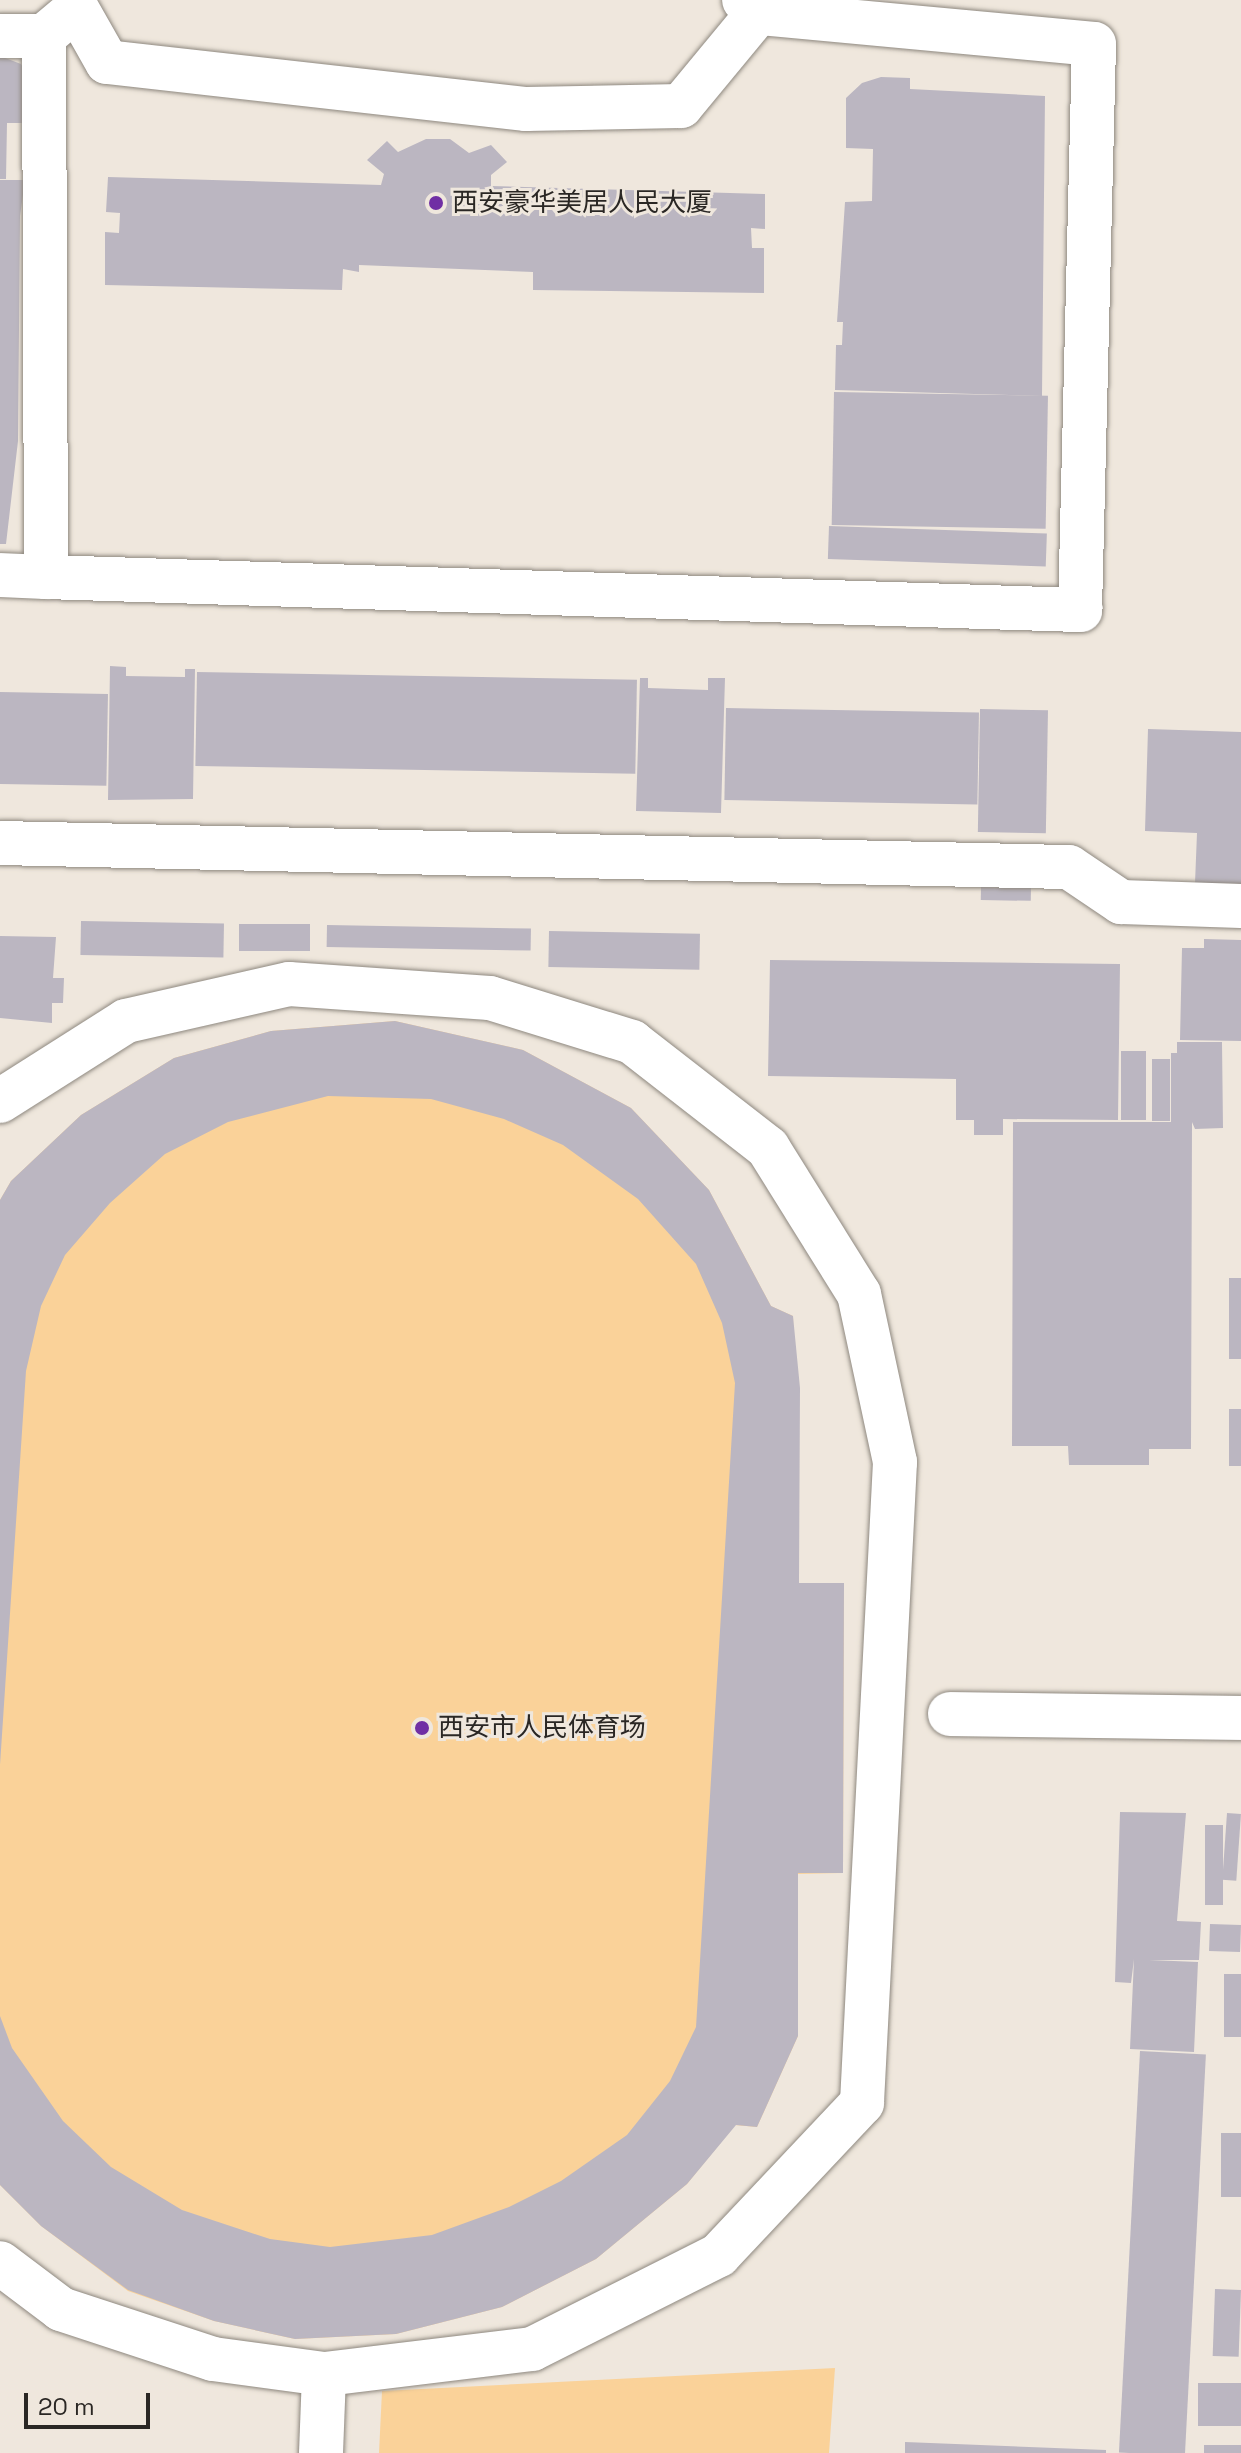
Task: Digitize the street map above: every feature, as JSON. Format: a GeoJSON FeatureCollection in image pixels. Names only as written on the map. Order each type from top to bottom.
{"type":"FeatureCollection","features":[{"type":"Feature","properties":{"kind":"lane"},"geometry":{"type":"LineString","coordinates":[[0,36],[44,36],[82,4],[107,62],[526,109],[681,106],[751,7],[1094,44],[1080,610],[0,575]]}},
{"type":"Feature","properties":{"kind":"lane"},"geometry":{"type":"LineString","coordinates":[[44,36],[46,577]]}},
{"type":"Feature","properties":{"kind":"lane"},"geometry":{"type":"LineString","coordinates":[[0,843],[1069,867],[1121,902],[1241,906]]}},
{"type":"Feature","properties":{"kind":"lane"},"geometry":{"type":"LineString","coordinates":[[0,1101],[126,1021],[289,984],[490,998],[632,1042],[768,1148],[859,1294],[895,1462],[862,2103],[719,2255],[532,2349],[324,2374],[213,2359],[61,2309],[0,2263]]}},
{"type":"Feature","properties":{"kind":"lane"},"geometry":{"type":"LineString","coordinates":[[950,1714],[1241,1718]]}},
{"type":"Feature","properties":{"kind":"lane"},"geometry":{"type":"LineString","coordinates":[[321,2453],[324,2374]]}},
{"type":"Feature","properties":{"kind":"shaded area","name":"西安市人民体育场"},"geometry":{"type":"Polygon","coordinates":[[[395,1021],[523,1050],[631,1108],[709,1190],[771,1306],[793,1316],[799,1583],[844,1583],[843,1873],[798,1874],[798,2036],[757,2127],[735,2125],[687,2184],[596,2259],[502,2307],[396,2334],[295,2339],[214,2321],[128,2291],[41,2226],[0,2185],[0,1200],[11,1181],[81,1115],[174,1058],[271,1031],[395,1021]]]}},
{"type":"Feature","properties":{"kind":"shaded area"},"geometry":{"type":"Polygon","coordinates":[[[835,2368],[829,2453],[379,2453],[382,2391],[835,2368]]]}},
{"type":"Feature","properties":{"kind":"building"},"geometry":{"type":"Polygon","coordinates":[[[0,56],[21,64],[35,88],[34,123],[7,123],[6,179],[0,179],[0,56]]]}},
{"type":"Feature","properties":{"kind":"building"},"geometry":{"type":"Polygon","coordinates":[[[881,77],[910,78],[910,89],[1045,96],[1042,396],[835,390],[836,345],[842,345],[843,322],[837,322],[845,202],[872,201],[873,149],[846,148],[846,98],[862,83],[881,77]]]}},
{"type":"Feature","properties":{"kind":"building","name":"西安豪华美居人民大厦"},"geometry":{"type":"Polygon","coordinates":[[[426,139],[450,139],[469,153],[491,145],[507,162],[491,175],[491,186],[765,194],[765,229],[751,228],[752,248],[764,248],[764,293],[533,290],[533,272],[359,265],[359,272],[343,269],[342,290],[105,285],[105,232],[119,233],[120,213],[106,212],[108,177],[381,185],[384,174],[367,160],[387,141],[398,152],[426,139]]]}},
{"type":"Feature","properties":{"kind":"building"},"geometry":{"type":"Polygon","coordinates":[[[0,180],[25,180],[20,216],[18,441],[6,544],[0,544],[0,180]]]}},
{"type":"Feature","properties":{"kind":"building"},"geometry":{"type":"Polygon","coordinates":[[[834,392],[1048,396],[1046,529],[832,525],[834,392]]]}},
{"type":"Feature","properties":{"kind":"building"},"geometry":{"type":"Polygon","coordinates":[[[829,526],[1047,534],[1046,567],[828,559],[829,526]]]}},
{"type":"Feature","properties":{"kind":"building"},"geometry":{"type":"Polygon","coordinates":[[[110,666],[126,667],[126,676],[185,677],[185,669],[195,669],[193,799],[108,800],[110,666]]]}},
{"type":"Feature","properties":{"kind":"building"},"geometry":{"type":"Polygon","coordinates":[[[197,672],[637,680],[635,774],[195,766],[197,672]]]}},
{"type":"Feature","properties":{"kind":"building"},"geometry":{"type":"Polygon","coordinates":[[[640,678],[648,678],[648,688],[708,690],[708,678],[725,678],[721,813],[636,811],[640,678]]]}},
{"type":"Feature","properties":{"kind":"building"},"geometry":{"type":"Polygon","coordinates":[[[0,692],[108,694],[106,786],[0,784],[0,692]]]}},
{"type":"Feature","properties":{"kind":"building"},"geometry":{"type":"Polygon","coordinates":[[[726,708],[979,712],[977,804],[724,800],[726,708]]]}},
{"type":"Feature","properties":{"kind":"building"},"geometry":{"type":"Polygon","coordinates":[[[980,709],[1048,710],[1046,833],[978,832],[980,709]]]}},
{"type":"Feature","properties":{"kind":"building"},"geometry":{"type":"Polygon","coordinates":[[[1148,729],[1241,732],[1241,884],[1195,883],[1197,833],[1145,831],[1148,729]]]}},
{"type":"Feature","properties":{"kind":"building"},"geometry":{"type":"Polygon","coordinates":[[[981,887],[1031,888],[1031,901],[981,900],[981,887]]]}},
{"type":"Feature","properties":{"kind":"building"},"geometry":{"type":"Polygon","coordinates":[[[81,921],[224,923],[223,957],[80,955],[81,921]]]}},
{"type":"Feature","properties":{"kind":"building"},"geometry":{"type":"Polygon","coordinates":[[[239,924],[310,924],[310,951],[239,951],[239,924]]]}},
{"type":"Feature","properties":{"kind":"building"},"geometry":{"type":"Polygon","coordinates":[[[327,925],[531,929],[531,951],[327,947],[327,925]]]}},
{"type":"Feature","properties":{"kind":"building"},"geometry":{"type":"Polygon","coordinates":[[[549,931],[700,934],[699,970],[548,967],[549,931]]]}},
{"type":"Feature","properties":{"kind":"building"},"geometry":{"type":"Polygon","coordinates":[[[0,936],[56,937],[53,978],[64,978],[63,1003],[52,1003],[52,1023],[0,1018],[0,936]]]}},
{"type":"Feature","properties":{"kind":"building"},"geometry":{"type":"Polygon","coordinates":[[[1204,939],[1241,940],[1241,1041],[1180,1040],[1182,948],[1204,948],[1204,939]]]}},
{"type":"Feature","properties":{"kind":"building"},"geometry":{"type":"Polygon","coordinates":[[[770,960],[1120,964],[1118,1120],[1003,1119],[1003,1135],[974,1135],[974,1120],[956,1120],[956,1079],[768,1076],[770,960]]]}},
{"type":"Feature","properties":{"kind":"building"},"geometry":{"type":"Polygon","coordinates":[[[395,1021],[523,1050],[631,1108],[709,1190],[771,1306],[793,1316],[800,1388],[799,1583],[844,1583],[843,1873],[798,1873],[798,2036],[757,2127],[736,2125],[687,2184],[596,2259],[502,2307],[396,2334],[295,2339],[214,2321],[128,2290],[41,2226],[0,2185],[0,2016],[12,2048],[63,2121],[111,2167],[182,2210],[270,2239],[330,2247],[432,2235],[509,2207],[561,2181],[627,2135],[670,2081],[696,2027],[735,1383],[722,1323],[696,1264],[638,1199],[563,1145],[504,1119],[431,1099],[328,1096],[228,1122],[165,1154],[110,1203],[65,1255],[41,1306],[26,1371],[0,1765],[0,1200],[11,1181],[81,1115],[174,1058],[271,1031],[395,1021]]]}},
{"type":"Feature","properties":{"kind":"building"},"geometry":{"type":"Polygon","coordinates":[[[1177,1042],[1222,1042],[1223,1128],[1195,1129],[1192,1122],[1191,1449],[1149,1449],[1149,1465],[1069,1465],[1068,1446],[1012,1446],[1013,1122],[1171,1122],[1171,1053],[1177,1053],[1177,1042]]]}},
{"type":"Feature","properties":{"kind":"building"},"geometry":{"type":"Polygon","coordinates":[[[1121,1051],[1146,1051],[1146,1120],[1121,1120],[1121,1051]]]}},
{"type":"Feature","properties":{"kind":"building"},"geometry":{"type":"Polygon","coordinates":[[[1152,1059],[1170,1059],[1170,1121],[1152,1121],[1152,1059]]]}},
{"type":"Feature","properties":{"kind":"building"},"geometry":{"type":"Polygon","coordinates":[[[1229,1278],[1241,1278],[1241,1359],[1229,1359],[1229,1278]]]}},
{"type":"Feature","properties":{"kind":"building"},"geometry":{"type":"Polygon","coordinates":[[[1229,1409],[1241,1409],[1241,1466],[1229,1466],[1229,1409]]]}},
{"type":"Feature","properties":{"kind":"building"},"geometry":{"type":"Polygon","coordinates":[[[1120,1812],[1186,1813],[1177,1921],[1201,1922],[1199,1960],[1149,1960],[1198,1962],[1194,2052],[1130,2049],[1134,1959],[1131,1983],[1115,1982],[1120,1812]]]}},
{"type":"Feature","properties":{"kind":"building"},"geometry":{"type":"Polygon","coordinates":[[[1227,1813],[1241,1814],[1236,1881],[1222,1880],[1227,1813]]]}},
{"type":"Feature","properties":{"kind":"building"},"geometry":{"type":"Polygon","coordinates":[[[1205,1825],[1223,1825],[1223,1905],[1205,1905],[1205,1825]]]}},
{"type":"Feature","properties":{"kind":"building"},"geometry":{"type":"Polygon","coordinates":[[[1210,1924],[1241,1925],[1240,1952],[1209,1951],[1210,1924]]]}},
{"type":"Feature","properties":{"kind":"building"},"geometry":{"type":"Polygon","coordinates":[[[1224,1974],[1241,1974],[1241,2037],[1224,2037],[1224,1974]]]}},
{"type":"Feature","properties":{"kind":"building"},"geometry":{"type":"Polygon","coordinates":[[[1140,2051],[1206,2054],[1185,2453],[1119,2452],[1140,2051]]]}},
{"type":"Feature","properties":{"kind":"building"},"geometry":{"type":"Polygon","coordinates":[[[1221,2133],[1241,2133],[1241,2197],[1221,2197],[1221,2133]]]}},
{"type":"Feature","properties":{"kind":"building"},"geometry":{"type":"Polygon","coordinates":[[[1215,2289],[1241,2290],[1239,2357],[1213,2356],[1215,2289]]]}},
{"type":"Feature","properties":{"kind":"building"},"geometry":{"type":"Polygon","coordinates":[[[1198,2383],[1241,2383],[1241,2426],[1198,2426],[1198,2383]]]}},
{"type":"Feature","properties":{"kind":"building"},"geometry":{"type":"Polygon","coordinates":[[[905,2442],[1106,2450],[1106,2453],[905,2453],[905,2442]]]}},
{"type":"Feature","properties":{"kind":"building"},"geometry":{"type":"Polygon","coordinates":[[[1204,2445],[1241,2445],[1241,2453],[1204,2453],[1204,2445]]]}},
{"type":"Feature","properties":{"kind":"place","name":"西安豪华美居人民大厦"},"geometry":{"type":"Point","coordinates":[436,203]}},
{"type":"Feature","properties":{"kind":"place","name":"西安市人民体育场"},"geometry":{"type":"Point","coordinates":[422,1728]}}]}
